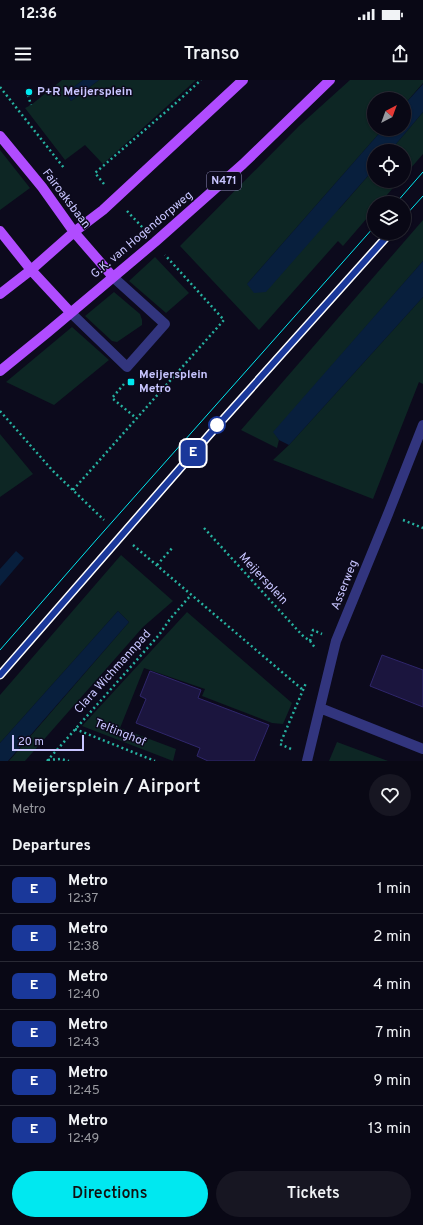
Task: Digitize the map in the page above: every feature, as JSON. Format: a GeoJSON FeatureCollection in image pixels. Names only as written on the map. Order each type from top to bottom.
{"type":"FeatureCollection","features":[{"type":"Feature","properties":{"kind":"main road"},"geometry":{"type":"LineString","coordinates":[[0,294],[31,270],[74,232],[103,210],[243,80]]}},
{"type":"Feature","properties":{"kind":"main road","name":"G.K. van Hogendorpweg"},"geometry":{"type":"LineString","coordinates":[[0,371],[155,242],[243,164],[330,80]]}},
{"type":"Feature","properties":{"kind":"main road","name":"Fairoaksbaan"},"geometry":{"type":"LineString","coordinates":[[0,136],[42,187],[74,232],[113,277]]}},
{"type":"Feature","properties":{"kind":"main road"},"geometry":{"type":"LineString","coordinates":[[0,231],[31,270],[70,312]]}},
{"type":"Feature","properties":{"kind":"street"},"geometry":{"type":"LineString","coordinates":[[70,312],[127,366],[165,324],[113,277]]}},
{"type":"Feature","properties":{"kind":"street","name":"Asserweg"},"geometry":{"type":"LineString","coordinates":[[308,759],[336,641],[423,425]]}},
{"type":"Feature","properties":{"kind":"street"},"geometry":{"type":"LineString","coordinates":[[320,708],[423,749]]}},
{"type":"Feature","properties":{"kind":"path"},"geometry":{"type":"LineString","coordinates":[[0,87],[64,168]]}},
{"type":"Feature","properties":{"kind":"path"},"geometry":{"type":"LineString","coordinates":[[28,96],[31,104]]}},
{"type":"Feature","properties":{"kind":"path"},"geometry":{"type":"LineString","coordinates":[[128,379],[112,398],[136,418]]}},
{"type":"Feature","properties":{"kind":"path"},"geometry":{"type":"LineString","coordinates":[[0,411],[53,471],[104,520]]}},
{"type":"Feature","properties":{"kind":"path"},"geometry":{"type":"LineString","coordinates":[[73,490],[102,455]]}},
{"type":"Feature","properties":{"kind":"path","name":"Meijersplein"},"geometry":{"type":"LineString","coordinates":[[204,528],[302,635],[310,641],[316,648],[314,656]]}},
{"type":"Feature","properties":{"kind":"path"},"geometry":{"type":"LineString","coordinates":[[134,545],[303,690],[320,708]]}},
{"type":"Feature","properties":{"kind":"path"},"geometry":{"type":"LineString","coordinates":[[157,565],[173,547]]}},
{"type":"Feature","properties":{"kind":"path","name":"Clara Wichmannpad"},"geometry":{"type":"LineString","coordinates":[[47,761],[159,635],[170,618],[191,594]]}},
{"type":"Feature","properties":{"kind":"path"},"geometry":{"type":"LineString","coordinates":[[308,678],[280,744],[308,759]]}},
{"type":"Feature","properties":{"kind":"path","name":"Teltinghof"},"geometry":{"type":"LineString","coordinates":[[75,729],[155,761]]}},
{"type":"Feature","properties":{"kind":"path"},"geometry":{"type":"LineString","coordinates":[[47,761],[61,759],[69,761]]}},
{"type":"Feature","properties":{"kind":"green space"},"geometry":{"type":"Polygon","coordinates":[[[62,80],[83,80],[66,93],[71,101],[99,80],[196,80],[103,164],[85,145],[65,160],[25,108],[31,105],[62,80]]]}},
{"type":"Feature","properties":{"kind":"green space"},"geometry":{"type":"Polygon","coordinates":[[[350,80],[423,80],[423,83],[411,97],[411,92],[367,92],[367,136],[377,136],[370,144],[367,144],[367,147],[247,284],[340,208],[367,177],[367,188],[393,188],[386,196],[367,196],[367,218],[343,246],[338,241],[259,330],[180,246],[299,126],[350,80]]]}},
{"type":"Feature","properties":{"kind":"green space"},"geometry":{"type":"Polygon","coordinates":[[[423,112],[423,154],[411,168],[411,144],[396,144],[403,136],[411,136],[411,126],[423,112]]]}},
{"type":"Feature","properties":{"kind":"green space"},"geometry":{"type":"Polygon","coordinates":[[[0,150],[30,188],[0,210],[0,150]]]}},
{"type":"Feature","properties":{"kind":"green space"},"geometry":{"type":"Polygon","coordinates":[[[423,220],[423,261],[274,432],[279,440],[277,448],[241,430],[406,240],[411,240],[411,234],[423,220]]]}},
{"type":"Feature","properties":{"kind":"green space"},"geometry":{"type":"Polygon","coordinates":[[[155,257],[189,293],[166,313],[129,281],[155,257]]]}},
{"type":"Feature","properties":{"kind":"green space"},"geometry":{"type":"Polygon","coordinates":[[[114,292],[140,314],[142,320],[142,325],[117,342],[112,341],[85,316],[114,292]]]}},
{"type":"Feature","properties":{"kind":"green space"},"geometry":{"type":"Polygon","coordinates":[[[423,297],[423,384],[419,382],[373,499],[273,460],[289,445],[423,297]]]}},
{"type":"Feature","properties":{"kind":"green space"},"geometry":{"type":"Polygon","coordinates":[[[72,327],[109,360],[54,405],[6,382],[72,327]]]}},
{"type":"Feature","properties":{"kind":"green space"},"geometry":{"type":"Polygon","coordinates":[[[0,434],[33,474],[0,497],[0,434]]]}},
{"type":"Feature","properties":{"kind":"green space"},"geometry":{"type":"Polygon","coordinates":[[[121,555],[173,601],[143,627],[25,761],[9,761],[129,622],[118,611],[0,743],[0,695],[121,555]]]}},
{"type":"Feature","properties":{"kind":"green space"},"geometry":{"type":"Polygon","coordinates":[[[187,612],[292,703],[283,724],[272,723],[202,696],[205,689],[144,668],[120,728],[176,749],[173,761],[82,726],[187,612]]]}},
{"type":"Feature","properties":{"kind":"green space"},"geometry":{"type":"Polygon","coordinates":[[[337,742],[388,761],[329,761],[337,742]]]}},
{"type":"Feature","properties":{"kind":"water"},"geometry":{"type":"Polygon","coordinates":[[[83,80],[99,80],[71,101],[66,93],[83,80]]]}},
{"type":"Feature","properties":{"kind":"water"},"geometry":{"type":"Polygon","coordinates":[[[423,84],[423,112],[411,126],[411,97],[423,84]]]}},
{"type":"Feature","properties":{"kind":"water"},"geometry":{"type":"Polygon","coordinates":[[[377,136],[403,136],[396,144],[370,144],[377,136]]]}},
{"type":"Feature","properties":{"kind":"water"},"geometry":{"type":"Polygon","coordinates":[[[367,147],[367,177],[266,292],[254,293],[247,284],[367,147]]]}},
{"type":"Feature","properties":{"kind":"water"},"geometry":{"type":"Polygon","coordinates":[[[423,261],[423,297],[289,445],[279,440],[273,432],[423,261]]]}},
{"type":"Feature","properties":{"kind":"water"},"geometry":{"type":"Polygon","coordinates":[[[16,551],[24,558],[0,586],[0,569],[16,551]]]}},
{"type":"Feature","properties":{"kind":"water"},"geometry":{"type":"Polygon","coordinates":[[[118,611],[129,622],[8,761],[0,761],[0,743],[118,611]]]}},
{"type":"Feature","properties":{"kind":"building"},"geometry":{"type":"Polygon","coordinates":[[[382,655],[423,670],[423,707],[370,686],[382,655]]]}},
{"type":"Feature","properties":{"kind":"building"},"geometry":{"type":"Polygon","coordinates":[[[150,671],[201,690],[198,698],[269,725],[254,761],[208,761],[197,756],[200,748],[136,723],[146,699],[140,696],[150,671]]]}},
{"type":"Feature","properties":{"kind":"tram line"},"geometry":{"type":"LineString","coordinates":[[402,196],[423,172]]}},
{"type":"Feature","properties":{"kind":"tram line"},"geometry":{"type":"LineString","coordinates":[[411,209],[423,196]]}},
{"type":"Feature","properties":{"kind":"tram line"},"geometry":{"type":"LineString","coordinates":[[0,650],[367,235]]}},
{"type":"Feature","properties":{"kind":"tram line"},"geometry":{"type":"LineString","coordinates":[[0,675],[210,434],[384,240]]}},
{"type":"Feature","properties":{"kind":"metro line","name":"E"},"geometry":{"type":"LineString","coordinates":[[0,675],[134,520],[384,240]]}},
{"type":"Feature","properties":{"kind":"place","name":"P+R Meijersplein"},"geometry":{"type":"Point","coordinates":[29,92]}},
{"type":"Feature","properties":{"kind":"place","name":"Meijersplein Metro"},"geometry":{"type":"Point","coordinates":[131,382]}}]}
